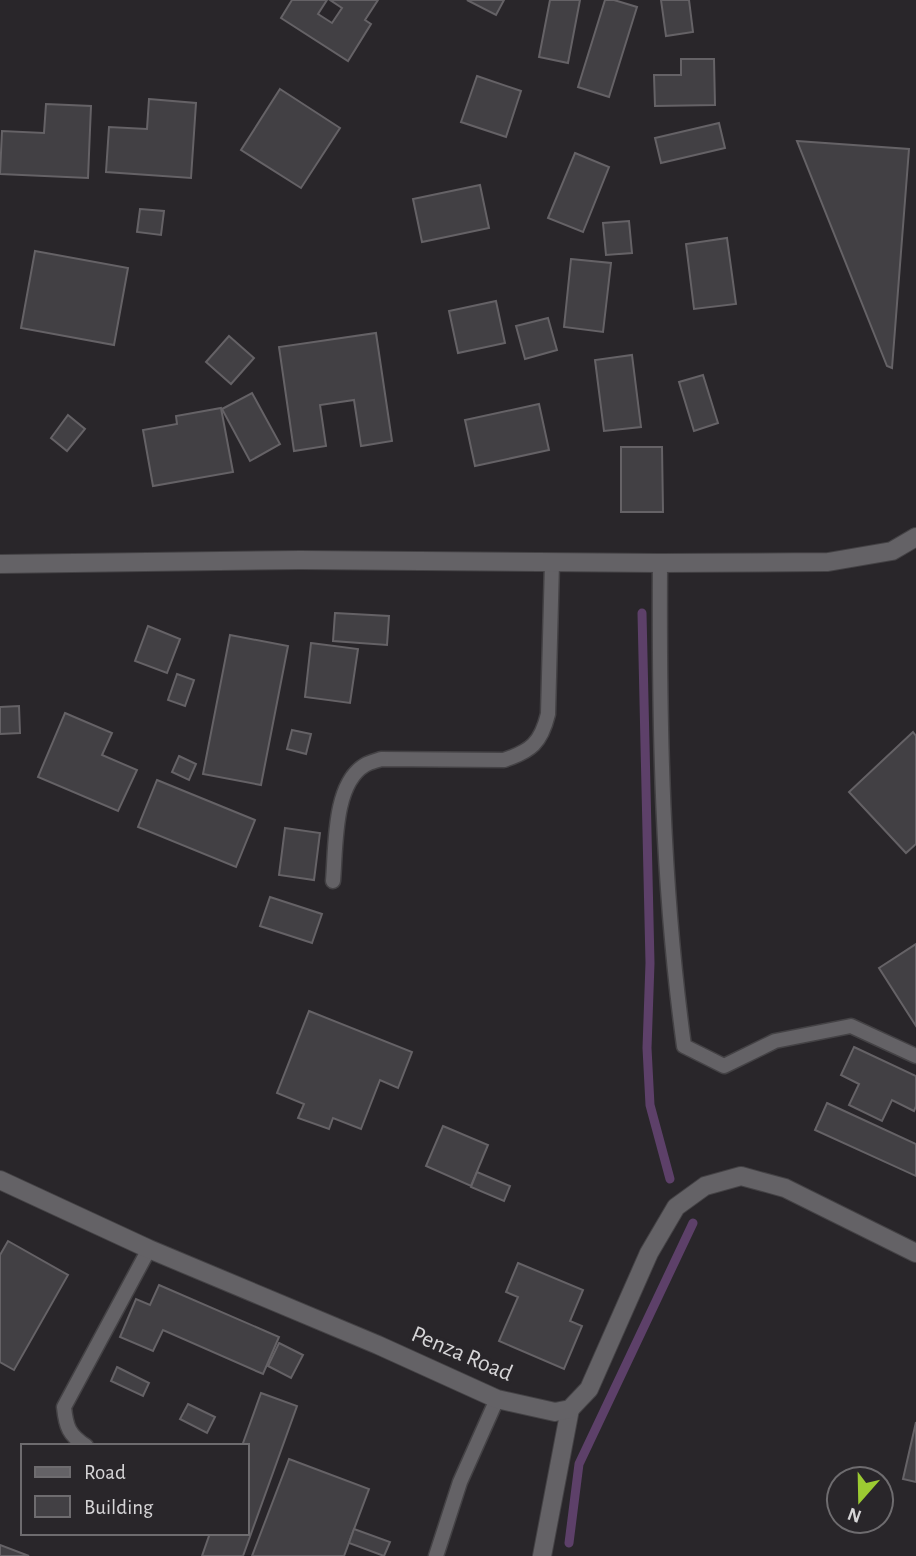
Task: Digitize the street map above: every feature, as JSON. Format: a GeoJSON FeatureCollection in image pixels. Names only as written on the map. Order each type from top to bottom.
{"type":"FeatureCollection","features":[{"type":"Feature","properties":{"kind":"street"},"geometry":{"type":"LineString","coordinates":[[0,564],[300,560],[828,562],[892,551],[916,537]]}},
{"type":"Feature","properties":{"kind":"street"},"geometry":{"type":"LineString","coordinates":[[542,1556],[570,1409],[589,1389],[649,1253],[676,1208],[705,1186],[741,1176],[785,1188],[916,1253]]}},
{"type":"Feature","properties":{"kind":"street","name":"Penza Road"},"geometry":{"type":"LineString","coordinates":[[0,1180],[149,1249],[378,1345],[497,1399],[555,1412],[570,1409]]}},
{"type":"Feature","properties":{"kind":"lane"},"geometry":{"type":"LineString","coordinates":[[333,881],[339,815],[344,794],[352,777],[365,765],[381,759],[504,760],[521,754],[535,744],[544,732],[548,714],[552,563]]}},
{"type":"Feature","properties":{"kind":"lane"},"geometry":{"type":"LineString","coordinates":[[660,563],[660,678],[672,959],[684,1046],[724,1066],[775,1041],[851,1026],[916,1056]]}},
{"type":"Feature","properties":{"kind":"lane"},"geometry":{"type":"LineString","coordinates":[[83,1444],[66,1425],[64,1407],[149,1249]]}},
{"type":"Feature","properties":{"kind":"lane"},"geometry":{"type":"LineString","coordinates":[[436,1556],[460,1482],[497,1399]]}},
{"type":"Feature","properties":{"kind":"building"},"geometry":{"type":"Polygon","coordinates":[[[292,0],[327,0],[318,14],[332,23],[342,8],[330,0],[378,0],[365,20],[371,24],[348,61],[281,18],[292,0]]]}},
{"type":"Feature","properties":{"kind":"building"},"geometry":{"type":"Polygon","coordinates":[[[467,0],[504,0],[496,15],[467,0]]]}},
{"type":"Feature","properties":{"kind":"building"},"geometry":{"type":"Polygon","coordinates":[[[550,0],[580,0],[568,63],[539,57],[550,0]]]}},
{"type":"Feature","properties":{"kind":"building"},"geometry":{"type":"Polygon","coordinates":[[[605,0],[637,7],[609,97],[578,87],[605,0]]]}},
{"type":"Feature","properties":{"kind":"building"},"geometry":{"type":"Polygon","coordinates":[[[661,0],[689,0],[693,32],[666,36],[661,0]]]}},
{"type":"Feature","properties":{"kind":"building"},"geometry":{"type":"Polygon","coordinates":[[[681,59],[714,59],[715,105],[655,106],[654,75],[681,75],[681,59]]]}},
{"type":"Feature","properties":{"kind":"building"},"geometry":{"type":"Polygon","coordinates":[[[477,76],[521,91],[506,137],[461,122],[477,76]]]}},
{"type":"Feature","properties":{"kind":"building"},"geometry":{"type":"Polygon","coordinates":[[[280,89],[340,128],[301,188],[241,150],[280,89]]]}},
{"type":"Feature","properties":{"kind":"building"},"geometry":{"type":"Polygon","coordinates":[[[149,99],[196,103],[191,178],[106,172],[109,127],[147,129],[149,99]]]}},
{"type":"Feature","properties":{"kind":"building"},"geometry":{"type":"Polygon","coordinates":[[[46,104],[91,106],[88,178],[0,174],[2,131],[44,133],[46,104]]]}},
{"type":"Feature","properties":{"kind":"building"},"geometry":{"type":"Polygon","coordinates":[[[719,123],[725,148],[661,163],[655,138],[719,123]]]}},
{"type":"Feature","properties":{"kind":"building"},"geometry":{"type":"Polygon","coordinates":[[[797,141],[909,149],[892,368],[887,366],[797,141]]]}},
{"type":"Feature","properties":{"kind":"building"},"geometry":{"type":"Polygon","coordinates":[[[575,153],[609,167],[583,232],[548,218],[575,153]]]}},
{"type":"Feature","properties":{"kind":"building"},"geometry":{"type":"Polygon","coordinates":[[[480,185],[489,228],[422,242],[413,199],[480,185]]]}},
{"type":"Feature","properties":{"kind":"building"},"geometry":{"type":"Polygon","coordinates":[[[140,209],[164,211],[161,235],[137,232],[140,209]]]}},
{"type":"Feature","properties":{"kind":"building"},"geometry":{"type":"Polygon","coordinates":[[[629,221],[632,253],[606,255],[603,223],[629,221]]]}},
{"type":"Feature","properties":{"kind":"building"},"geometry":{"type":"Polygon","coordinates":[[[727,238],[736,304],[694,309],[686,244],[727,238]]]}},
{"type":"Feature","properties":{"kind":"building"},"geometry":{"type":"Polygon","coordinates":[[[35,251],[128,268],[114,345],[21,328],[35,251]]]}},
{"type":"Feature","properties":{"kind":"building"},"geometry":{"type":"Polygon","coordinates":[[[571,259],[611,263],[603,332],[564,327],[571,259]]]}},
{"type":"Feature","properties":{"kind":"building"},"geometry":{"type":"Polygon","coordinates":[[[496,301],[505,343],[458,353],[449,311],[496,301]]]}},
{"type":"Feature","properties":{"kind":"building"},"geometry":{"type":"Polygon","coordinates":[[[548,318],[557,350],[525,359],[516,326],[548,318]]]}},
{"type":"Feature","properties":{"kind":"building"},"geometry":{"type":"Polygon","coordinates":[[[376,333],[392,441],[361,446],[354,400],[320,405],[326,446],[294,451],[279,347],[376,333]]]}},
{"type":"Feature","properties":{"kind":"building"},"geometry":{"type":"Polygon","coordinates":[[[229,336],[254,358],[231,384],[206,362],[229,336]]]}},
{"type":"Feature","properties":{"kind":"building"},"geometry":{"type":"Polygon","coordinates":[[[632,355],[641,427],[604,431],[595,360],[632,355]]]}},
{"type":"Feature","properties":{"kind":"building"},"geometry":{"type":"Polygon","coordinates":[[[703,375],[718,423],[694,431],[679,382],[703,375]]]}},
{"type":"Feature","properties":{"kind":"building"},"geometry":{"type":"Polygon","coordinates":[[[252,393],[280,444],[250,461],[222,409],[252,393]]]}},
{"type":"Feature","properties":{"kind":"building"},"geometry":{"type":"Polygon","coordinates":[[[539,404],[549,450],[475,466],[465,420],[539,404]]]}},
{"type":"Feature","properties":{"kind":"building"},"geometry":{"type":"Polygon","coordinates":[[[221,408],[233,472],[153,486],[143,430],[177,424],[176,416],[221,408]]]}},
{"type":"Feature","properties":{"kind":"building"},"geometry":{"type":"Polygon","coordinates":[[[68,415],[85,429],[67,451],[51,438],[68,415]]]}},
{"type":"Feature","properties":{"kind":"building"},"geometry":{"type":"Polygon","coordinates":[[[621,447],[662,447],[663,512],[621,512],[621,447]]]}},
{"type":"Feature","properties":{"kind":"building"},"geometry":{"type":"Polygon","coordinates":[[[335,613],[389,616],[387,645],[333,641],[335,613]]]}},
{"type":"Feature","properties":{"kind":"building"},"geometry":{"type":"Polygon","coordinates":[[[148,626],[180,639],[167,673],[135,661],[148,626]]]}},
{"type":"Feature","properties":{"kind":"building"},"geometry":{"type":"Polygon","coordinates":[[[230,635],[288,646],[261,785],[203,774],[230,635]]]}},
{"type":"Feature","properties":{"kind":"building"},"geometry":{"type":"Polygon","coordinates":[[[311,643],[358,649],[350,703],[305,697],[311,643]]]}},
{"type":"Feature","properties":{"kind":"building"},"geometry":{"type":"Polygon","coordinates":[[[177,674],[194,680],[185,706],[168,700],[177,674]]]}},
{"type":"Feature","properties":{"kind":"building"},"geometry":{"type":"Polygon","coordinates":[[[19,706],[20,733],[0,734],[0,707],[19,706]]]}},
{"type":"Feature","properties":{"kind":"building"},"geometry":{"type":"Polygon","coordinates":[[[65,713],[112,733],[102,755],[137,770],[118,811],[38,777],[65,713]]]}},
{"type":"Feature","properties":{"kind":"building"},"geometry":{"type":"Polygon","coordinates":[[[292,730],[311,734],[306,754],[287,749],[292,730]]]}},
{"type":"Feature","properties":{"kind":"building"},"geometry":{"type":"Polygon","coordinates":[[[913,732],[916,736],[916,844],[906,853],[849,792],[913,732]]]}},
{"type":"Feature","properties":{"kind":"building"},"geometry":{"type":"Polygon","coordinates":[[[179,756],[196,764],[189,780],[172,772],[179,756]]]}},
{"type":"Feature","properties":{"kind":"building"},"geometry":{"type":"Polygon","coordinates":[[[157,780],[255,820],[236,867],[138,827],[157,780]]]}},
{"type":"Feature","properties":{"kind":"building"},"geometry":{"type":"Polygon","coordinates":[[[285,828],[320,833],[314,880],[279,875],[285,828]]]}},
{"type":"Feature","properties":{"kind":"building"},"geometry":{"type":"Polygon","coordinates":[[[270,897],[322,914],[312,943],[260,926],[270,897]]]}},
{"type":"Feature","properties":{"kind":"building"},"geometry":{"type":"Polygon","coordinates":[[[916,944],[916,1026],[879,968],[916,944]]]}},
{"type":"Feature","properties":{"kind":"building"},"geometry":{"type":"Polygon","coordinates":[[[309,1011],[412,1052],[398,1088],[380,1080],[361,1129],[333,1118],[329,1129],[298,1118],[304,1104],[277,1093],[309,1011]]]}},
{"type":"Feature","properties":{"kind":"building"},"geometry":{"type":"Polygon","coordinates":[[[854,1047],[916,1076],[914,1111],[892,1100],[882,1121],[849,1105],[859,1084],[841,1075],[854,1047]]]}},
{"type":"Feature","properties":{"kind":"building"},"geometry":{"type":"Polygon","coordinates":[[[827,1103],[916,1144],[916,1176],[815,1130],[827,1103]]]}},
{"type":"Feature","properties":{"kind":"building"},"geometry":{"type":"Polygon","coordinates":[[[443,1126],[488,1145],[471,1186],[426,1166],[443,1126]]]}},
{"type":"Feature","properties":{"kind":"building"},"geometry":{"type":"Polygon","coordinates":[[[477,1172],[510,1186],[504,1201],[471,1187],[477,1172]]]}},
{"type":"Feature","properties":{"kind":"building"},"geometry":{"type":"Polygon","coordinates":[[[8,1241],[68,1275],[14,1370],[0,1362],[0,1255],[8,1241]]]}},
{"type":"Feature","properties":{"kind":"building"},"geometry":{"type":"Polygon","coordinates":[[[518,1263],[583,1290],[570,1321],[582,1326],[564,1369],[499,1341],[518,1297],[506,1292],[518,1263]]]}},
{"type":"Feature","properties":{"kind":"building"},"geometry":{"type":"Polygon","coordinates":[[[159,1285],[279,1337],[263,1374],[163,1330],[153,1351],[120,1337],[136,1299],[150,1305],[159,1285]]]}},
{"type":"Feature","properties":{"kind":"building"},"geometry":{"type":"Polygon","coordinates":[[[279,1343],[303,1355],[291,1378],[268,1366],[279,1343]]]}},
{"type":"Feature","properties":{"kind":"building"},"geometry":{"type":"Polygon","coordinates":[[[117,1367],[149,1383],[143,1396],[111,1381],[117,1367]]]}},
{"type":"Feature","properties":{"kind":"building"},"geometry":{"type":"Polygon","coordinates":[[[261,1393],[297,1406],[243,1556],[202,1556],[209,1535],[248,1535],[248,1444],[243,1444],[261,1393]]]}},
{"type":"Feature","properties":{"kind":"building"},"geometry":{"type":"Polygon","coordinates":[[[188,1404],[215,1417],[207,1433],[180,1419],[188,1404]]]}},
{"type":"Feature","properties":{"kind":"building"},"geometry":{"type":"Polygon","coordinates":[[[916,1422],[916,1482],[903,1479],[916,1422]]]}},
{"type":"Feature","properties":{"kind":"building"},"geometry":{"type":"Polygon","coordinates":[[[289,1459],[369,1489],[344,1556],[252,1556],[289,1459]]]}},
{"type":"Feature","properties":{"kind":"building"},"geometry":{"type":"Polygon","coordinates":[[[354,1529],[390,1542],[384,1556],[349,1543],[354,1529]]]}},
{"type":"Feature","properties":{"kind":"building"},"geometry":{"type":"Polygon","coordinates":[[[0,1545],[29,1556],[0,1556],[0,1545]]]}},
{"type":"Feature","properties":{"kind":"waterway"},"geometry":{"type":"LineString","coordinates":[[642,613],[650,963],[647,1048],[650,1105],[670,1179]]}},
{"type":"Feature","properties":{"kind":"waterway"},"geometry":{"type":"LineString","coordinates":[[569,1543],[579,1464],[693,1223]]}}]}
